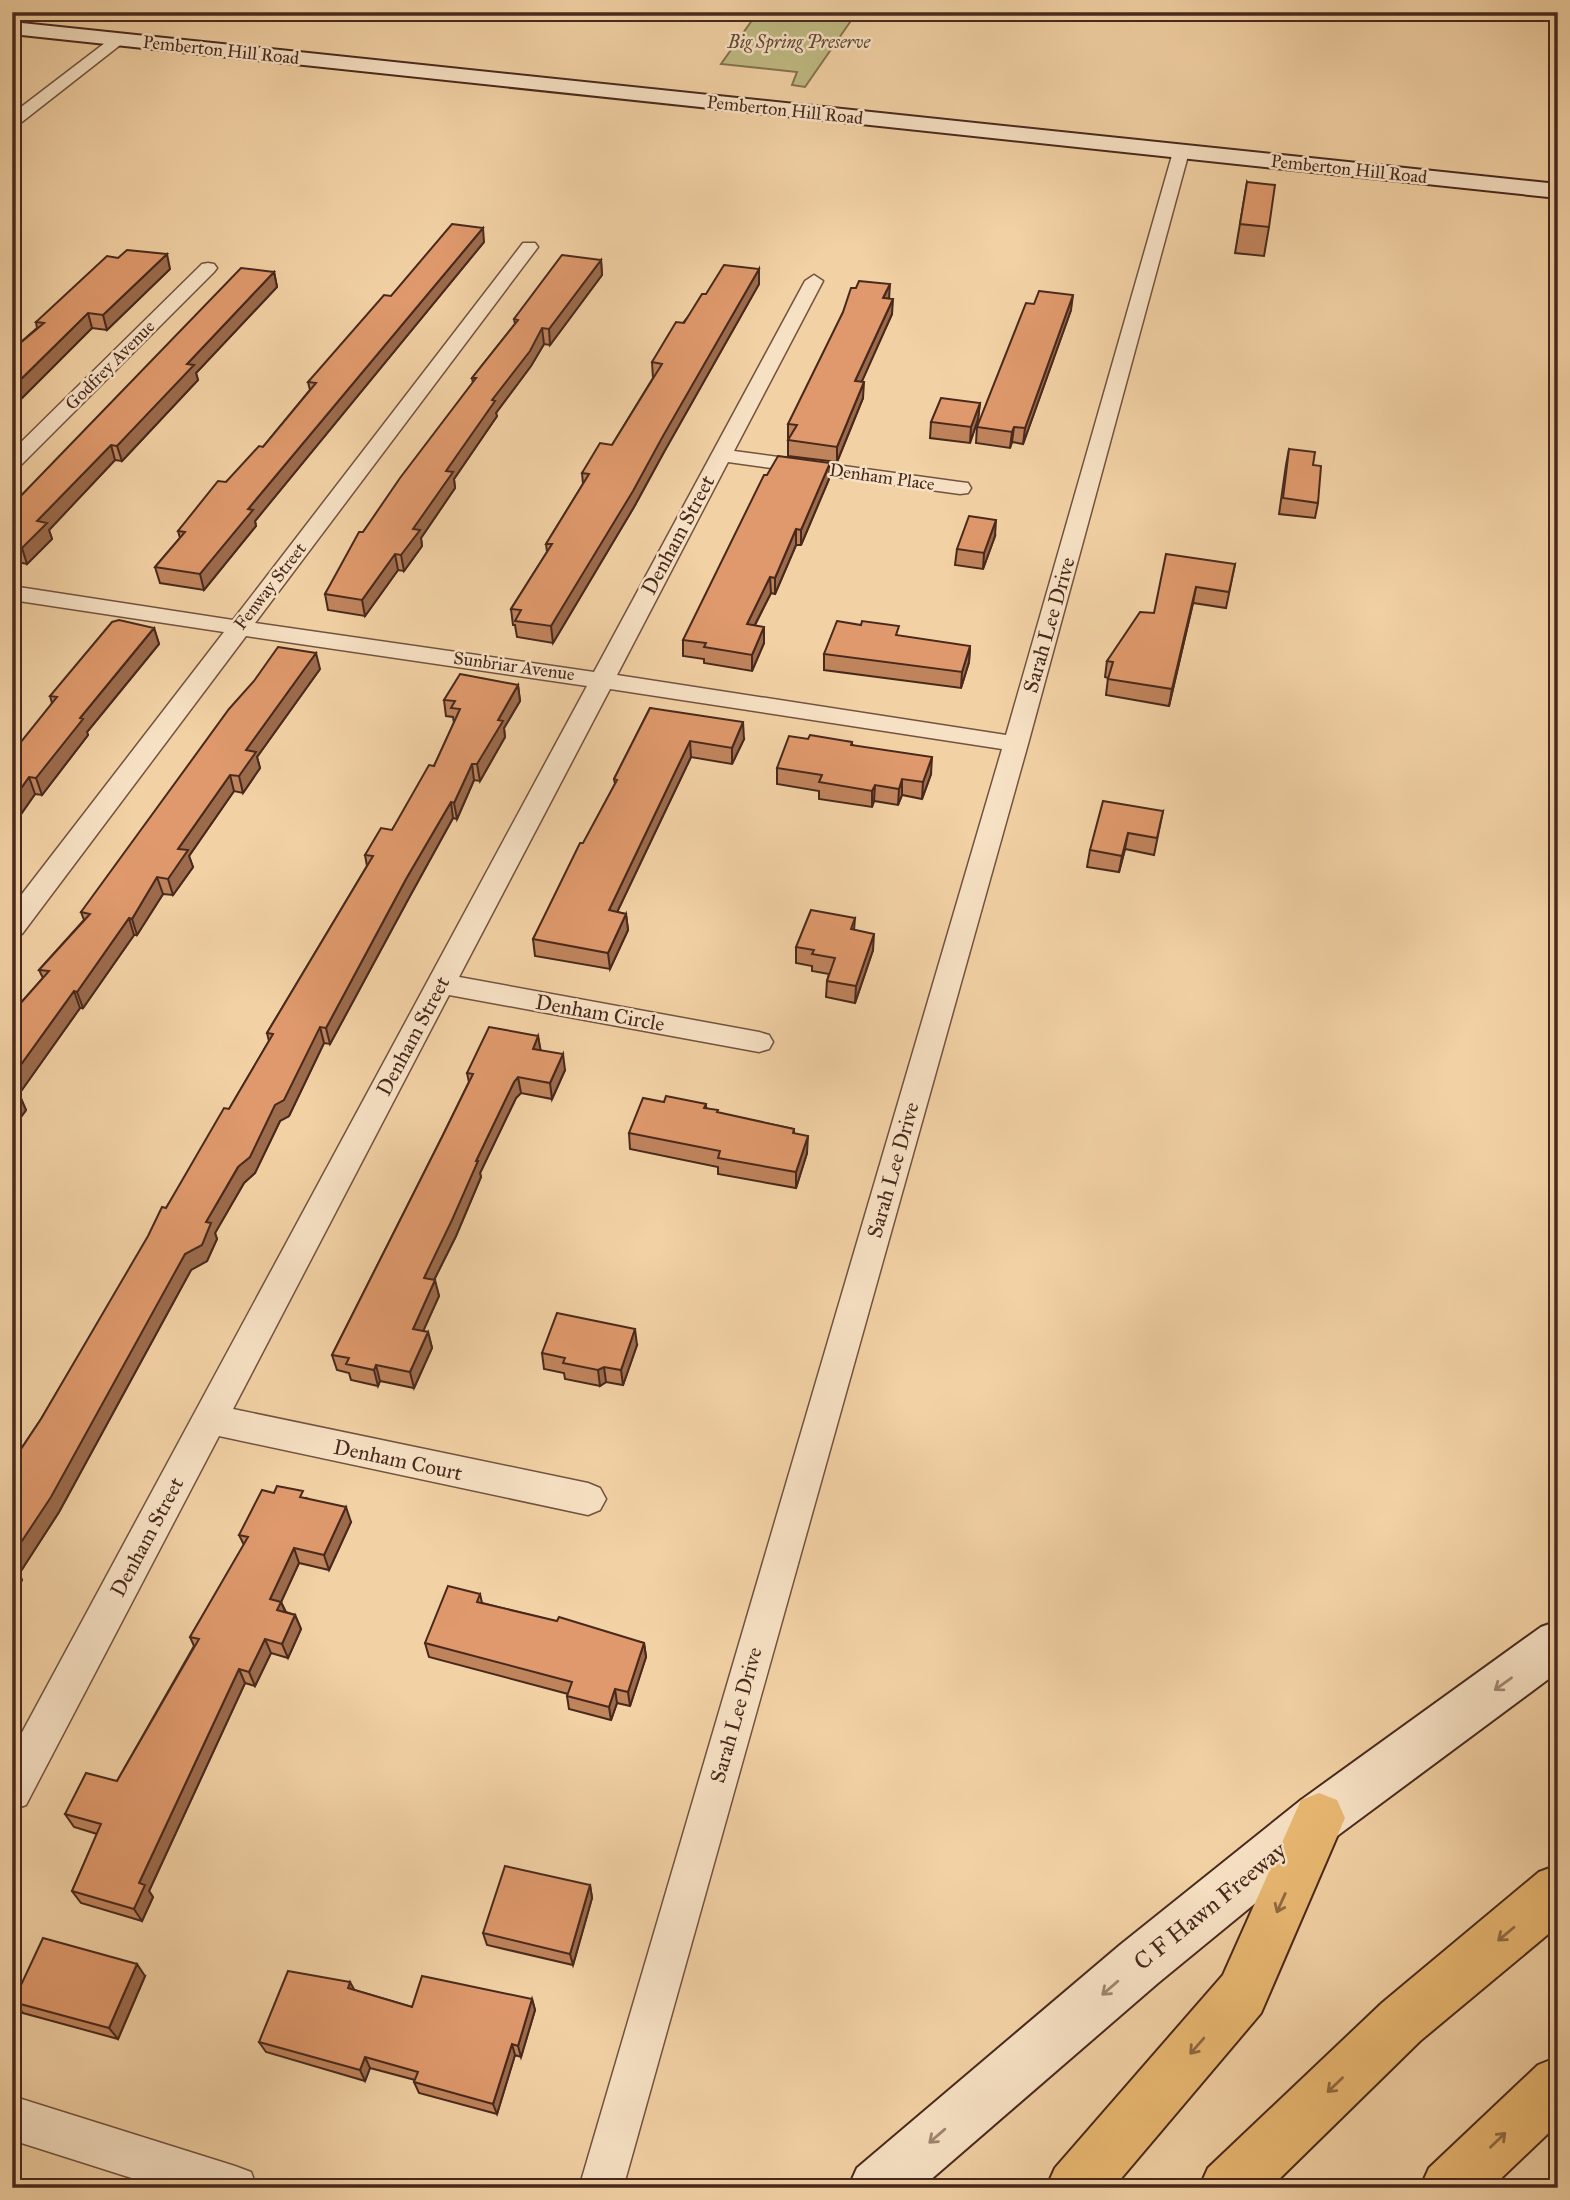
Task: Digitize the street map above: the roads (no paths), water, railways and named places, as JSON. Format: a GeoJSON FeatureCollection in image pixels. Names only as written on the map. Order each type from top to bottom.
{"type":"FeatureCollection","features":[{"type":"Feature","properties":{"kind":"highway"},"geometry":{"type":"LineString","coordinates":[[1075,2188],[1242,1994],[1319,1818]]}},
{"type":"Feature","properties":{"kind":"highway"},"geometry":{"type":"LineString","coordinates":[[1228,2188],[1401,2022],[1558,1891]]}},
{"type":"Feature","properties":{"kind":"highway"},"geometry":{"type":"LineString","coordinates":[[1449,2188],[1558,2085]]}},
{"type":"Feature","properties":{"kind":"street","name":"Pemberton Hill Road"},"geometry":{"type":"LineString","coordinates":[[12,28],[1558,191]]}},
{"type":"Feature","properties":{"kind":"street"},"geometry":{"type":"LineString","coordinates":[[12,122],[119,39]]}},
{"type":"Feature","properties":{"kind":"street","name":"Sarah Lee Drive"},"geometry":{"type":"LineString","coordinates":[[601,2188],[1016,744],[1181,152]]}},
{"type":"Feature","properties":{"kind":"street","name":"Fenway Street"},"geometry":{"type":"LineString","coordinates":[[12,927],[529,247]]}},
{"type":"Feature","properties":{"kind":"street","name":"Godfrey Avenue"},"geometry":{"type":"LineString","coordinates":[[12,463],[208,268]]}},
{"type":"Feature","properties":{"kind":"street","name":"Denham Street"},"geometry":{"type":"LineString","coordinates":[[12,1791],[814,281]]}},
{"type":"Feature","properties":{"kind":"street","name":"Denham Place"},"geometry":{"type":"LineString","coordinates":[[720,455],[960,488]]}},
{"type":"Feature","properties":{"kind":"street","name":"Sunbriar Avenue"},"geometry":{"type":"LineString","coordinates":[[12,593],[237,628],[604,679],[1016,744]]}},
{"type":"Feature","properties":{"kind":"street","name":"Denham Circle"},"geometry":{"type":"LineString","coordinates":[[441,984],[759,1042]]}},
{"type":"Feature","properties":{"kind":"street","name":"Denham Court"},"geometry":{"type":"LineString","coordinates":[[209,1419],[588,1499]]}},
{"type":"Feature","properties":{"kind":"street","name":"C F Hawn Freeway"},"geometry":{"type":"LineString","coordinates":[[877,2188],[1139,1964],[1319,1818],[1558,1643]]}},
{"type":"Feature","properties":{"kind":"street"},"geometry":{"type":"LineString","coordinates":[[12,2119],[235,2188]]}},
{"type":"Feature","properties":{"kind":"park label","name":"Big Spring Preserve"},"geometry":{"type":"Point","coordinates":[799,42]}}]}
